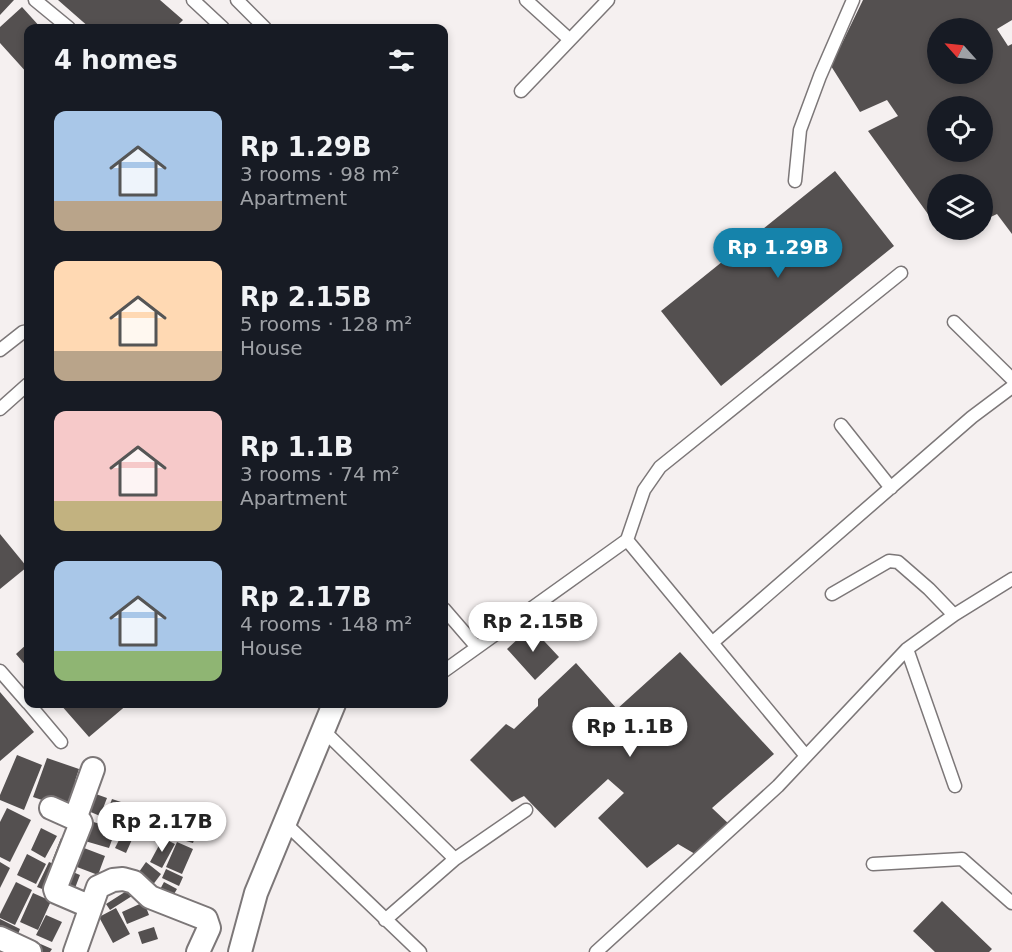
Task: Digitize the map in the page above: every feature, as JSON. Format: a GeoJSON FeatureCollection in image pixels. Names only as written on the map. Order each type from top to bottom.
{"type":"FeatureCollection","features":[{"type":"Feature","properties":{"kind":"street"},"geometry":{"type":"LineString","coordinates":[[240,952],[256,893],[331,708]]}},
{"type":"Feature","properties":{"kind":"street"},"geometry":{"type":"LineString","coordinates":[[75,819],[93,769]]}},
{"type":"Feature","properties":{"kind":"street"},"geometry":{"type":"LineString","coordinates":[[51,808],[80,821],[81,826],[55,889],[56,892],[81,902],[90,909]]}},
{"type":"Feature","properties":{"kind":"street"},"geometry":{"type":"LineString","coordinates":[[75,952],[98,887],[113,880],[123,879],[134,882],[150,897],[206,920],[209,928],[198,952]]}},
{"type":"Feature","properties":{"kind":"street"},"geometry":{"type":"LineString","coordinates":[[0,938],[30,952]]}},
{"type":"Feature","properties":{"kind":"lane"},"geometry":{"type":"LineString","coordinates":[[34,0],[64,24]]}},
{"type":"Feature","properties":{"kind":"lane"},"geometry":{"type":"LineString","coordinates":[[193,0],[214,24]]}},
{"type":"Feature","properties":{"kind":"lane"},"geometry":{"type":"LineString","coordinates":[[237,0],[261,24]]}},
{"type":"Feature","properties":{"kind":"lane"},"geometry":{"type":"LineString","coordinates":[[526,0],[569,39]]}},
{"type":"Feature","properties":{"kind":"lane"},"geometry":{"type":"LineString","coordinates":[[521,90],[608,0]]}},
{"type":"Feature","properties":{"kind":"lane"},"geometry":{"type":"LineString","coordinates":[[795,181],[800,130],[820,76],[853,0]]}},
{"type":"Feature","properties":{"kind":"lane"},"geometry":{"type":"LineString","coordinates":[[448,668],[627,540],[644,490],[660,467],[901,273]]}},
{"type":"Feature","properties":{"kind":"lane"},"geometry":{"type":"LineString","coordinates":[[954,322],[1012,380]]}},
{"type":"Feature","properties":{"kind":"lane"},"geometry":{"type":"LineString","coordinates":[[0,350],[24,332]]}},
{"type":"Feature","properties":{"kind":"lane"},"geometry":{"type":"LineString","coordinates":[[713,642],[972,417],[1012,387]]}},
{"type":"Feature","properties":{"kind":"lane"},"geometry":{"type":"LineString","coordinates":[[0,409],[24,388]]}},
{"type":"Feature","properties":{"kind":"lane"},"geometry":{"type":"LineString","coordinates":[[841,425],[891,488]]}},
{"type":"Feature","properties":{"kind":"lane"},"geometry":{"type":"LineString","coordinates":[[627,540],[806,756]]}},
{"type":"Feature","properties":{"kind":"lane"},"geometry":{"type":"LineString","coordinates":[[832,594],[889,561],[898,562],[954,615]]}},
{"type":"Feature","properties":{"kind":"lane"},"geometry":{"type":"LineString","coordinates":[[596,952],[778,786],[908,649],[954,615],[1012,579]]}},
{"type":"Feature","properties":{"kind":"lane"},"geometry":{"type":"LineString","coordinates":[[448,614],[476,646]]}},
{"type":"Feature","properties":{"kind":"lane"},"geometry":{"type":"LineString","coordinates":[[908,649],[955,786]]}},
{"type":"Feature","properties":{"kind":"lane"},"geometry":{"type":"LineString","coordinates":[[0,671],[24,697]]}},
{"type":"Feature","properties":{"kind":"lane"},"geometry":{"type":"LineString","coordinates":[[33,708],[61,742]]}},
{"type":"Feature","properties":{"kind":"lane"},"geometry":{"type":"LineString","coordinates":[[323,730],[455,859]]}},
{"type":"Feature","properties":{"kind":"lane"},"geometry":{"type":"LineString","coordinates":[[385,920],[455,859],[526,810]]}},
{"type":"Feature","properties":{"kind":"lane"},"geometry":{"type":"LineString","coordinates":[[285,823],[420,952]]}},
{"type":"Feature","properties":{"kind":"lane"},"geometry":{"type":"LineString","coordinates":[[873,864],[962,859],[1012,903]]}},
{"type":"Feature","properties":{"kind":"building"},"geometry":{"type":"Polygon","coordinates":[[[0,0],[14,0],[0,15],[0,0]]]}},
{"type":"Feature","properties":{"kind":"building"},"geometry":{"type":"Polygon","coordinates":[[[58,0],[160,0],[183,20],[179,24],[85,24],[58,0]]]}},
{"type":"Feature","properties":{"kind":"building"},"geometry":{"type":"Polygon","coordinates":[[[863,0],[1012,0],[1012,20],[997,29],[1008,46],[1012,44],[1012,234],[997,214],[993,216],[993,174],[927,174],[927,213],[868,131],[898,116],[887,100],[860,112],[831,66],[863,0]]]}},
{"type":"Feature","properties":{"kind":"building"},"geometry":{"type":"Polygon","coordinates":[[[22,7],[37,24],[24,24],[24,70],[0,43],[0,27],[22,7]]]}},
{"type":"Feature","properties":{"kind":"building"},"geometry":{"type":"Polygon","coordinates":[[[835,171],[894,246],[721,386],[661,311],[835,171]]]}},
{"type":"Feature","properties":{"kind":"building"},"geometry":{"type":"Polygon","coordinates":[[[0,534],[24,563],[24,569],[0,589],[0,534]]]}},
{"type":"Feature","properties":{"kind":"building"},"geometry":{"type":"Polygon","coordinates":[[[531,627],[559,657],[535,680],[507,649],[531,627]]]}},
{"type":"Feature","properties":{"kind":"building"},"geometry":{"type":"Polygon","coordinates":[[[24,647],[24,663],[16,654],[24,647]]]}},
{"type":"Feature","properties":{"kind":"building"},"geometry":{"type":"Polygon","coordinates":[[[680,652],[774,754],[712,808],[730,825],[695,854],[678,844],[647,868],[598,818],[624,793],[608,779],[555,828],[524,796],[512,802],[470,760],[506,724],[514,729],[538,706],[538,699],[576,663],[617,709],[680,652]]]}},
{"type":"Feature","properties":{"kind":"building"},"geometry":{"type":"Polygon","coordinates":[[[0,692],[34,732],[0,761],[0,692]]]}},
{"type":"Feature","properties":{"kind":"building"},"geometry":{"type":"Polygon","coordinates":[[[64,708],[123,708],[89,737],[64,708]]]}},
{"type":"Feature","properties":{"kind":"building"},"geometry":{"type":"Polygon","coordinates":[[[17,755],[42,765],[24,810],[0,800],[17,755]]]}},
{"type":"Feature","properties":{"kind":"building"},"geometry":{"type":"Polygon","coordinates":[[[47,758],[79,769],[75,781],[83,784],[75,811],[33,797],[47,758]]]}},
{"type":"Feature","properties":{"kind":"building"},"geometry":{"type":"Polygon","coordinates":[[[93,793],[107,798],[100,816],[86,810],[93,793]]]}},
{"type":"Feature","properties":{"kind":"building"},"geometry":{"type":"Polygon","coordinates":[[[112,799],[124,803],[118,819],[106,815],[112,799]]]}},
{"type":"Feature","properties":{"kind":"building"},"geometry":{"type":"Polygon","coordinates":[[[133,805],[147,810],[140,829],[126,824],[133,805]]]}},
{"type":"Feature","properties":{"kind":"building"},"geometry":{"type":"Polygon","coordinates":[[[7,808],[31,820],[10,862],[0,857],[0,822],[7,808]]]}},
{"type":"Feature","properties":{"kind":"building"},"geometry":{"type":"Polygon","coordinates":[[[175,810],[185,814],[175,838],[165,834],[175,810]]]}},
{"type":"Feature","properties":{"kind":"building"},"geometry":{"type":"Polygon","coordinates":[[[187,816],[201,820],[193,843],[179,839],[187,816]]]}},
{"type":"Feature","properties":{"kind":"building"},"geometry":{"type":"Polygon","coordinates":[[[84,819],[116,829],[109,848],[78,839],[84,819]]]}},
{"type":"Feature","properties":{"kind":"building"},"geometry":{"type":"Polygon","coordinates":[[[41,828],[57,836],[45,858],[31,850],[41,828]]]}},
{"type":"Feature","properties":{"kind":"building"},"geometry":{"type":"Polygon","coordinates":[[[124,830],[134,835],[126,853],[115,848],[124,830]]]}},
{"type":"Feature","properties":{"kind":"building"},"geometry":{"type":"Polygon","coordinates":[[[61,838],[73,842],[63,865],[52,861],[61,838]]]}},
{"type":"Feature","properties":{"kind":"building"},"geometry":{"type":"Polygon","coordinates":[[[163,838],[175,844],[162,868],[150,862],[163,838]]]}},
{"type":"Feature","properties":{"kind":"building"},"geometry":{"type":"Polygon","coordinates":[[[177,842],[193,849],[182,874],[166,867],[177,842]]]}},
{"type":"Feature","properties":{"kind":"building"},"geometry":{"type":"Polygon","coordinates":[[[84,848],[105,856],[98,875],[77,867],[84,848]]]}},
{"type":"Feature","properties":{"kind":"building"},"geometry":{"type":"Polygon","coordinates":[[[27,854],[46,864],[36,884],[17,875],[27,854]]]}},
{"type":"Feature","properties":{"kind":"building"},"geometry":{"type":"Polygon","coordinates":[[[0,862],[10,868],[0,888],[0,862]]]}},
{"type":"Feature","properties":{"kind":"building"},"geometry":{"type":"Polygon","coordinates":[[[49,862],[61,867],[50,892],[37,887],[49,862]]]}},
{"type":"Feature","properties":{"kind":"building"},"geometry":{"type":"Polygon","coordinates":[[[146,862],[161,874],[149,890],[134,879],[146,862]]]}},
{"type":"Feature","properties":{"kind":"building"},"geometry":{"type":"Polygon","coordinates":[[[166,869],[183,877],[179,886],[162,878],[166,869]]]}},
{"type":"Feature","properties":{"kind":"building"},"geometry":{"type":"Polygon","coordinates":[[[68,870],[80,875],[72,896],[59,890],[68,870]]]}},
{"type":"Feature","properties":{"kind":"building"},"geometry":{"type":"Polygon","coordinates":[[[16,882],[32,890],[15,925],[0,918],[0,914],[16,882]]]}},
{"type":"Feature","properties":{"kind":"building"},"geometry":{"type":"Polygon","coordinates":[[[164,882],[177,889],[170,901],[157,895],[164,882]]]}},
{"type":"Feature","properties":{"kind":"building"},"geometry":{"type":"Polygon","coordinates":[[[128,890],[132,896],[110,910],[106,904],[128,890]]]}},
{"type":"Feature","properties":{"kind":"building"},"geometry":{"type":"Polygon","coordinates":[[[33,893],[51,901],[38,930],[20,922],[33,893]]]}},
{"type":"Feature","properties":{"kind":"building"},"geometry":{"type":"Polygon","coordinates":[[[942,901],[992,949],[989,952],[935,952],[913,931],[942,901]]]}},
{"type":"Feature","properties":{"kind":"building"},"geometry":{"type":"Polygon","coordinates":[[[144,902],[149,915],[127,924],[122,912],[144,902]]]}},
{"type":"Feature","properties":{"kind":"building"},"geometry":{"type":"Polygon","coordinates":[[[116,908],[130,934],[113,943],[99,917],[116,908]]]}},
{"type":"Feature","properties":{"kind":"building"},"geometry":{"type":"Polygon","coordinates":[[[46,915],[62,922],[52,942],[36,935],[46,915]]]}},
{"type":"Feature","properties":{"kind":"building"},"geometry":{"type":"Polygon","coordinates":[[[0,919],[20,929],[15,942],[0,935],[0,919]]]}},
{"type":"Feature","properties":{"kind":"building"},"geometry":{"type":"Polygon","coordinates":[[[154,927],[158,939],[142,944],[138,932],[154,927]]]}},
{"type":"Feature","properties":{"kind":"building"},"geometry":{"type":"Polygon","coordinates":[[[20,935],[52,949],[50,952],[37,952],[20,935]]]}}]}
